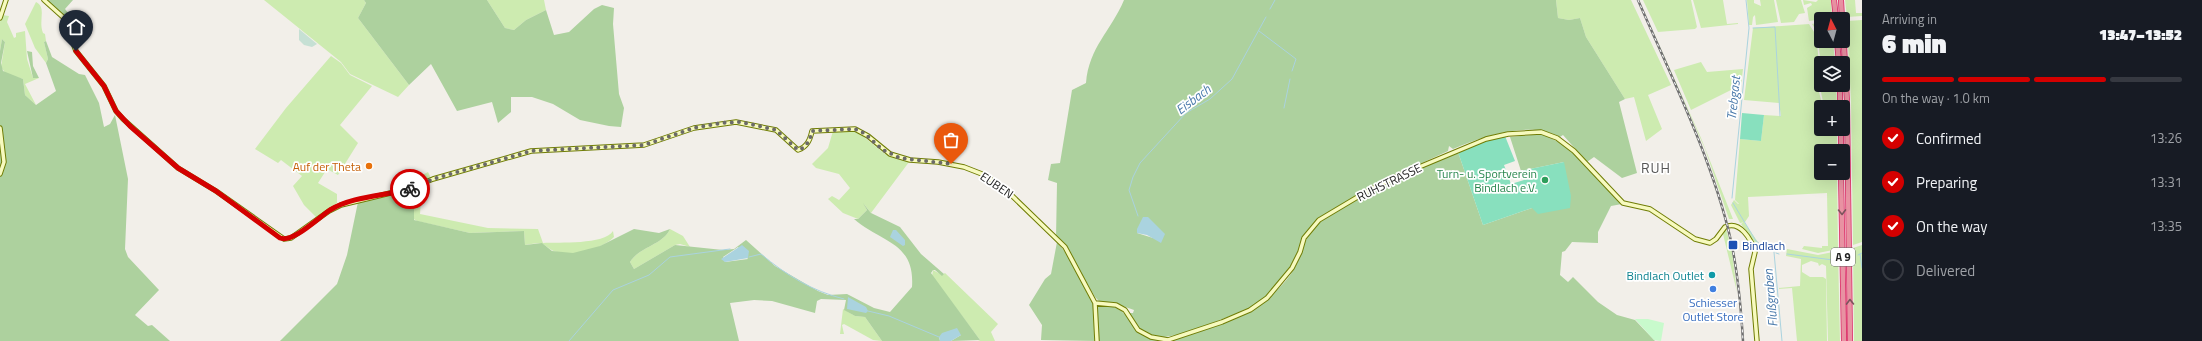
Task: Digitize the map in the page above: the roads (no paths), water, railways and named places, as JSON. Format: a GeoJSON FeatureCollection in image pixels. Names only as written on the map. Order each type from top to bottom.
{"type":"FeatureCollection","features":[{"type":"Feature","properties":{"kind":"highway"},"geometry":{"type":"LineString","coordinates":[[1834,0],[1835,12]]}},
{"type":"Feature","properties":{"kind":"highway"},"geometry":{"type":"LineString","coordinates":[[1841,0],[1842,12]]}},
{"type":"Feature","properties":{"kind":"highway","name":"A 9"},"geometry":{"type":"LineString","coordinates":[[1844,48],[1847,102],[1850,341]]}},
{"type":"Feature","properties":{"kind":"highway","name":"A 9"},"geometry":{"type":"LineString","coordinates":[[1841,180],[1844,341]]}},
{"type":"Feature","properties":{"kind":"street"},"geometry":{"type":"LineString","coordinates":[[0,18],[6,0]]}},
{"type":"Feature","properties":{"kind":"street","name":"EUBEN"},"geometry":{"type":"LineString","coordinates":[[44,0],[64,18],[76,51],[104,86],[116,111],[178,168],[216,191],[284,239],[291,238],[341,204],[406,190],[433,179],[531,151],[639,146],[698,127],[736,122],[776,130],[798,150],[804,148],[812,131],[855,129],[864,133],[890,154],[910,160],[938,162],[964,167],[982,174],[1003,187],[1065,247],[1095,303],[1097,341]]}},
{"type":"Feature","properties":{"kind":"street"},"geometry":{"type":"LineString","coordinates":[[0,128],[4,162],[0,174]]}},
{"type":"Feature","properties":{"kind":"street","name":"RUHSTRASSE"},"geometry":{"type":"LineString","coordinates":[[1095,303],[1116,305],[1125,310],[1138,330],[1151,337],[1168,340],[1222,322],[1250,310],[1267,298],[1292,268],[1300,252],[1304,238],[1320,220],[1371,189],[1400,175],[1486,139],[1508,134],[1541,132],[1557,138],[1578,155],[1623,203],[1654,211],[1700,241],[1712,242],[1727,225],[1733,224],[1740,227],[1755,252],[1751,269],[1757,341]]}},
{"type":"Feature","properties":{"kind":"water"},"geometry":{"type":"Polygon","coordinates":[[[1143,217],[1148,217],[1165,234],[1161,243],[1147,235],[1137,233],[1137,229],[1143,217]]]}},
{"type":"Feature","properties":{"kind":"water"},"geometry":{"type":"Polygon","coordinates":[[[893,230],[896,230],[905,240],[905,245],[903,246],[890,237],[893,230]]]}},
{"type":"Feature","properties":{"kind":"water"},"geometry":{"type":"Polygon","coordinates":[[[742,245],[749,251],[748,258],[725,262],[721,259],[742,245]]]}},
{"type":"Feature","properties":{"kind":"water"},"geometry":{"type":"Polygon","coordinates":[[[848,297],[866,307],[868,311],[866,313],[847,309],[848,297]]]}},
{"type":"Feature","properties":{"kind":"water"},"geometry":{"type":"Polygon","coordinates":[[[957,328],[961,335],[951,341],[940,341],[939,337],[942,333],[957,328]]]}},
{"type":"Feature","properties":{"kind":"waterway","name":"Eisbach"},"geometry":{"type":"LineString","coordinates":[[1270,9],[1275,0]]}},
{"type":"Feature","properties":{"kind":"waterway","name":"Trebgast"},"geometry":{"type":"LineString","coordinates":[[1732,198],[1749,28],[1746,0]]}},
{"type":"Feature","properties":{"kind":"waterway","name":"Eisbach"},"geometry":{"type":"LineString","coordinates":[[1138,216],[1129,190],[1133,177],[1140,163],[1186,113],[1210,99],[1232,79],[1266,17]]}},
{"type":"Feature","properties":{"kind":"waterway"},"geometry":{"type":"LineString","coordinates":[[1753,28],[1775,27],[1780,116]]}},
{"type":"Feature","properties":{"kind":"waterway"},"geometry":{"type":"LineString","coordinates":[[1259,31],[1296,59],[1292,71]]}},
{"type":"Feature","properties":{"kind":"waterway"},"geometry":{"type":"LineString","coordinates":[[1284,108],[1290,79]]}},
{"type":"Feature","properties":{"kind":"waterway","name":"Trebgast"},"geometry":{"type":"LineString","coordinates":[[1733,203],[1756,241],[1764,247]]}},
{"type":"Feature","properties":{"kind":"waterway"},"geometry":{"type":"LineString","coordinates":[[569,341],[613,290],[649,275],[670,257],[730,249]]}},
{"type":"Feature","properties":{"kind":"waterway","name":"Flußgraben"},"geometry":{"type":"LineString","coordinates":[[1774,252],[1782,341]]}},
{"type":"Feature","properties":{"kind":"waterway"},"geometry":{"type":"LineString","coordinates":[[1858,255],[1862,253]]}},
{"type":"Feature","properties":{"kind":"waterway"},"geometry":{"type":"LineString","coordinates":[[749,257],[761,254],[780,269],[810,287],[844,299]]}},
{"type":"Feature","properties":{"kind":"waterway"},"geometry":{"type":"LineString","coordinates":[[1787,254],[1833,260]]}},
{"type":"Feature","properties":{"kind":"waterway"},"geometry":{"type":"LineString","coordinates":[[1860,254],[1862,268]]}},
{"type":"Feature","properties":{"kind":"waterway"},"geometry":{"type":"LineString","coordinates":[[868,311],[889,316],[939,337]]}},
{"type":"Feature","properties":{"kind":"railway"},"geometry":{"type":"LineString","coordinates":[[1638,0],[1690,119],[1714,180],[1731,241],[1736,266],[1743,341]]}},
{"type":"Feature","properties":{"kind":"place","name":"Auf der Theta"},"geometry":{"type":"Point","coordinates":[369,166]}},
{"type":"Feature","properties":{"kind":"place","name":"Turn- u. Sportverein Bindlach e.V."},"geometry":{"type":"Point","coordinates":[1545,180]}},
{"type":"Feature","properties":{"kind":"place","name":"Bindlach"},"geometry":{"type":"Point","coordinates":[1733,245]}},
{"type":"Feature","properties":{"kind":"place","name":"Bindlach Outlet"},"geometry":{"type":"Point","coordinates":[1712,275]}},
{"type":"Feature","properties":{"kind":"place","name":"Schiesser Outlet Store"},"geometry":{"type":"Point","coordinates":[1713,289]}},
{"type":"Feature","properties":{"kind":"district","name":"RUH"},"geometry":{"type":"Point","coordinates":[1656,167]}}]}
